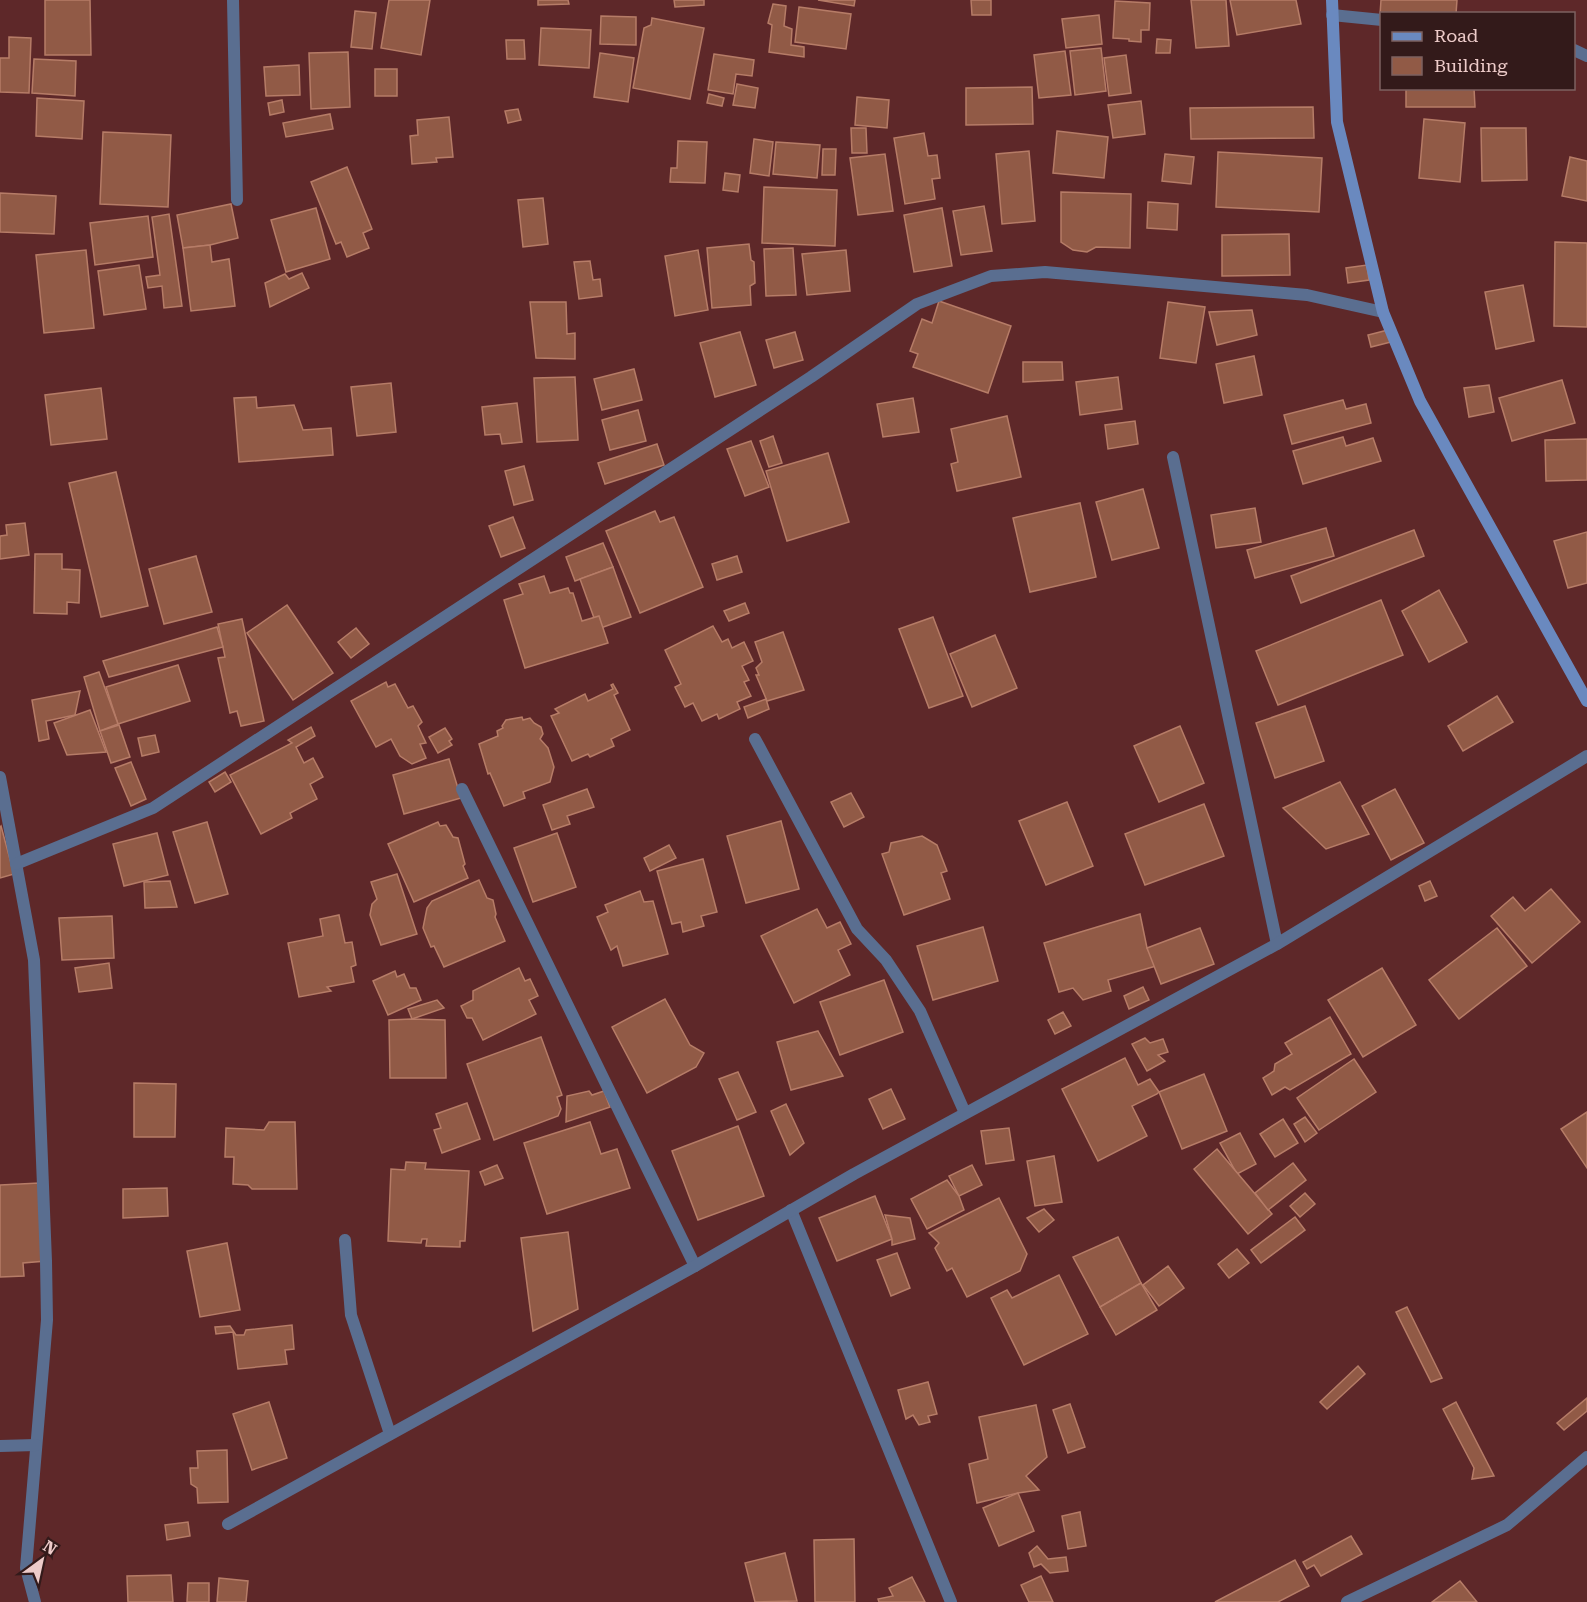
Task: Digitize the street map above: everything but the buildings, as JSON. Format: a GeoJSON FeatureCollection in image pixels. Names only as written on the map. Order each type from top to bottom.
{"type":"FeatureCollection","features":[{"type":"Feature","properties":{"kind":"street"},"geometry":{"type":"LineString","coordinates":[[233,0],[237,200]]}},
{"type":"Feature","properties":{"kind":"street"},"geometry":{"type":"LineString","coordinates":[[1332,0],[1337,122],[1383,312],[1420,401],[1587,701]]}},
{"type":"Feature","properties":{"kind":"street"},"geometry":{"type":"LineString","coordinates":[[1332,15],[1380,20]]}},
{"type":"Feature","properties":{"kind":"street"},"geometry":{"type":"LineString","coordinates":[[16,864],[153,808],[811,377],[917,304],[992,276],[1045,272],[1307,295],[1383,312]]}},
{"type":"Feature","properties":{"kind":"street"},"geometry":{"type":"LineString","coordinates":[[1173,457],[1277,944]]}},
{"type":"Feature","properties":{"kind":"street"},"geometry":{"type":"LineString","coordinates":[[755,739],[857,929],[886,960],[920,1011],[965,1113]]}},
{"type":"Feature","properties":{"kind":"street"},"geometry":{"type":"LineString","coordinates":[[228,1524],[695,1266],[854,1174],[1277,944],[1587,756]]}},
{"type":"Feature","properties":{"kind":"street"},"geometry":{"type":"LineString","coordinates":[[0,777],[34,960],[47,1320],[26,1568],[35,1602]]}},
{"type":"Feature","properties":{"kind":"street"},"geometry":{"type":"LineString","coordinates":[[462,789],[695,1266]]}},
{"type":"Feature","properties":{"kind":"street"},"geometry":{"type":"LineString","coordinates":[[791,1210],[951,1602]]}},
{"type":"Feature","properties":{"kind":"street"},"geometry":{"type":"LineString","coordinates":[[345,1240],[351,1315],[390,1434]]}},
{"type":"Feature","properties":{"kind":"street"},"geometry":{"type":"LineString","coordinates":[[0,1446],[36,1445]]}},
{"type":"Feature","properties":{"kind":"street"},"geometry":{"type":"LineString","coordinates":[[1347,1602],[1507,1525],[1587,1457]]}}]}
